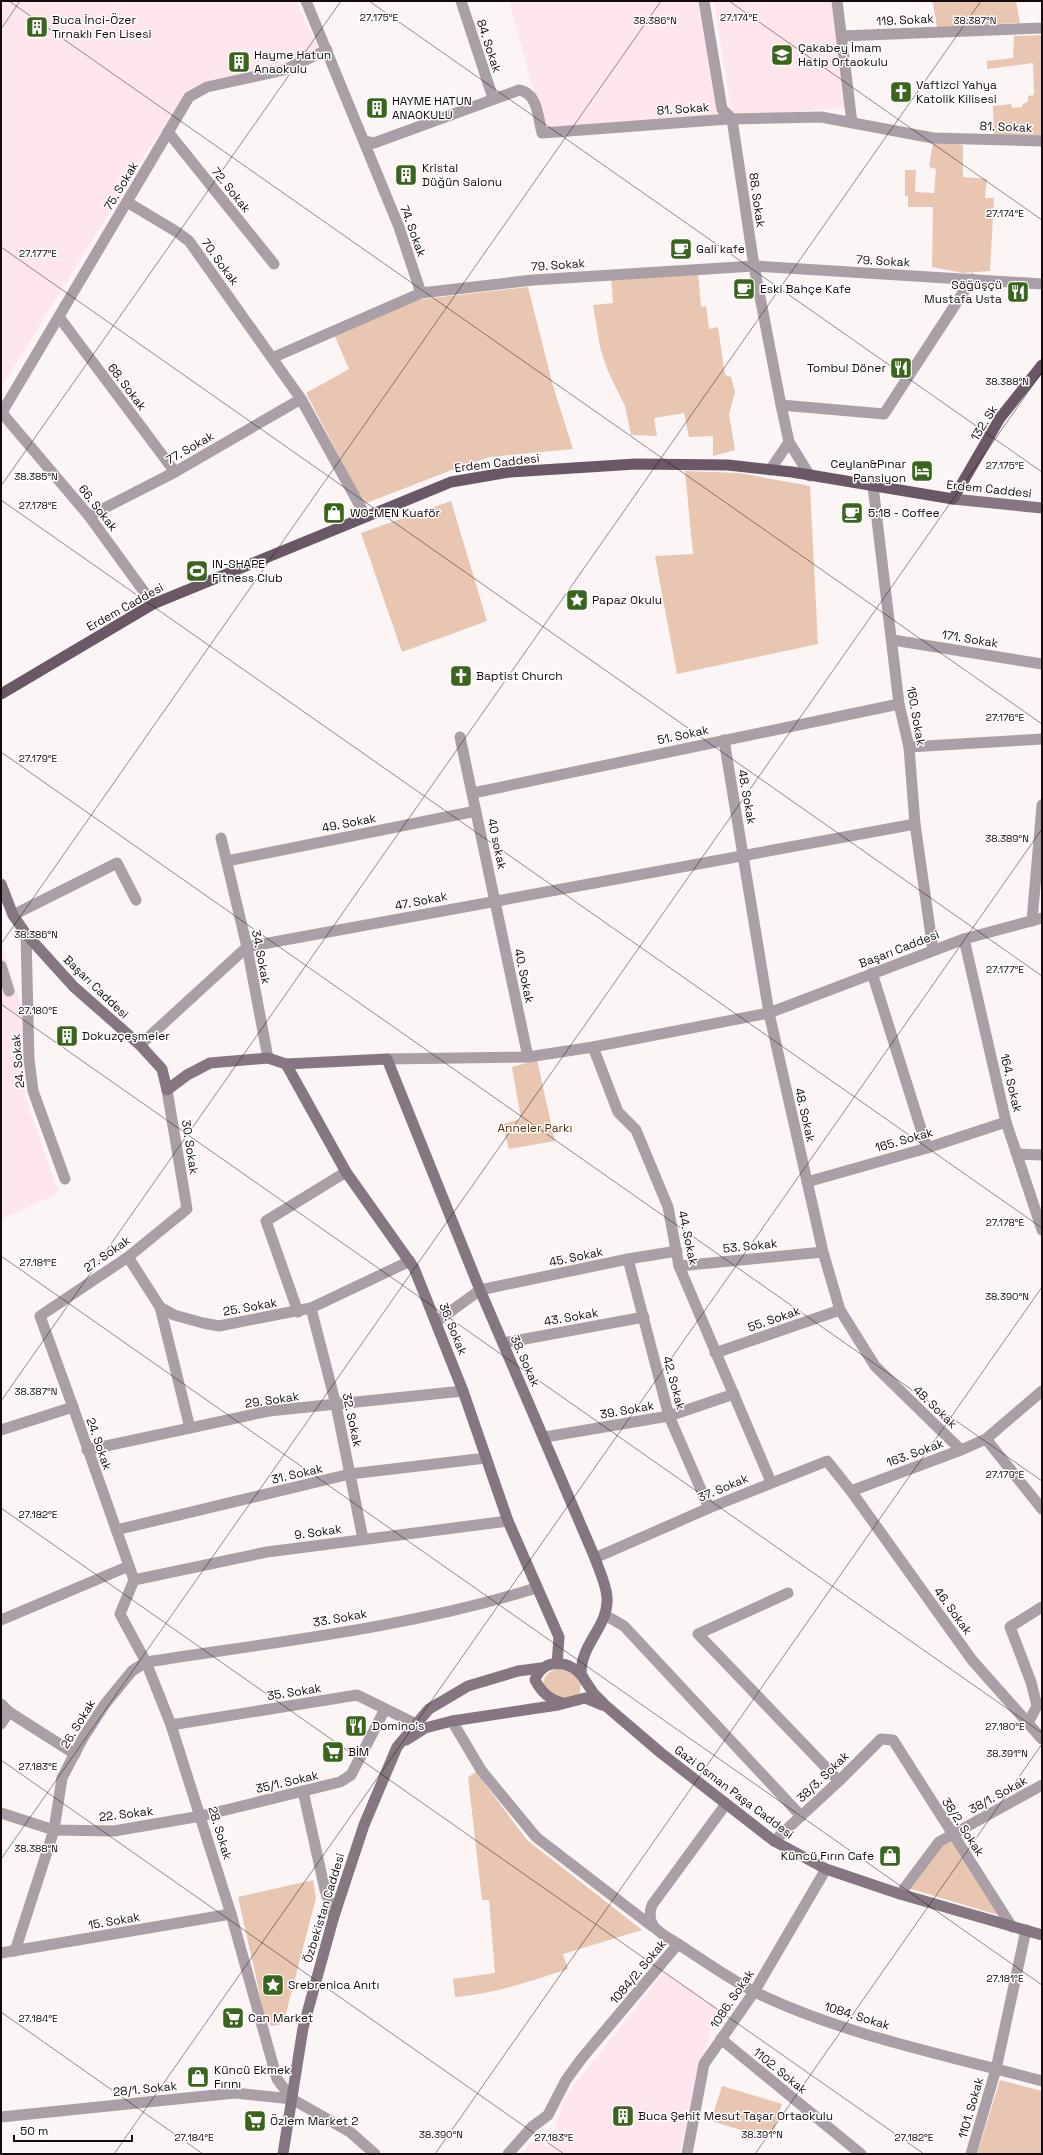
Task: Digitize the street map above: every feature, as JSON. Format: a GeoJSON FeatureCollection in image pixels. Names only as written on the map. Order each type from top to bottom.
{"type":"FeatureCollection","features":[{"type":"Feature","properties":{"kind":"main road","name":"132. Sk"},"geometry":{"type":"LineString","coordinates":[[953,499],[1000,418],[1042,365]]}},
{"type":"Feature","properties":{"kind":"main road","name":"Erdem Caddesi"},"geometry":{"type":"LineString","coordinates":[[1,694],[154,604],[365,515],[450,482],[510,472],[636,464],[728,465],[810,476],[953,499],[1042,508]]}},
{"type":"Feature","properties":{"kind":"main road","name":"Başarı Caddesi"},"geometry":{"type":"LineString","coordinates":[[1,884],[13,915]]}},
{"type":"Feature","properties":{"kind":"main road","name":"Başarı Caddesi"},"geometry":{"type":"LineString","coordinates":[[1,901],[26,934],[74,987],[140,1045],[162,1069],[167,1090]]}},
{"type":"Feature","properties":{"kind":"main road"},"geometry":{"type":"LineString","coordinates":[[167,1090],[187,1075],[210,1063],[268,1058],[286,1064],[387,1060]]}},
{"type":"Feature","properties":{"kind":"main road","name":"38. Sokak"},"geometry":{"type":"LineString","coordinates":[[387,1060],[480,1290],[545,1437],[595,1558],[607,1596],[605,1615],[581,1660],[583,1677]]}},
{"type":"Feature","properties":{"kind":"main road","name":"36. Sokak"},"geometry":{"type":"LineString","coordinates":[[286,1064],[346,1172],[410,1261],[418,1276],[463,1391],[508,1521],[536,1588],[559,1637],[557,1664]]}},
{"type":"Feature","properties":{"kind":"main road"},"geometry":{"type":"LineString","coordinates":[[564,1703],[551,1700],[542,1692],[535,1680],[541,1668],[557,1664],[576,1668],[594,1694],[606,1706]]}},
{"type":"Feature","properties":{"kind":"main road","name":"Özbekistan Caddesi"},"geometry":{"type":"LineString","coordinates":[[283,2154],[303,2028],[334,1916],[364,1825],[397,1747],[429,1709],[468,1686],[518,1671],[541,1668]]}},
{"type":"Feature","properties":{"kind":"main road"},"geometry":{"type":"LineString","coordinates":[[583,1677],[588,1689],[585,1698]]}},
{"type":"Feature","properties":{"kind":"main road"},"geometry":{"type":"LineString","coordinates":[[397,1747],[425,1728],[452,1721],[564,1703],[585,1698],[606,1706]]}},
{"type":"Feature","properties":{"kind":"main road","name":"Gazi Osman Paşa Caddesi"},"geometry":{"type":"LineString","coordinates":[[606,1706],[661,1753],[774,1841],[826,1869],[900,1894],[1042,1935]]}},
{"type":"Feature","properties":{"kind":"street","name":"74. Sokak"},"geometry":{"type":"LineString","coordinates":[[306,1],[399,227],[420,293]]}},
{"type":"Feature","properties":{"kind":"street","name":"84. Sokak"},"geometry":{"type":"LineString","coordinates":[[461,1],[493,98]]}},
{"type":"Feature","properties":{"kind":"street","name":"88. Sokak"},"geometry":{"type":"LineString","coordinates":[[704,1],[722,109],[732,119],[754,266],[789,442],[810,476]]}},
{"type":"Feature","properties":{"kind":"street"},"geometry":{"type":"LineString","coordinates":[[838,1],[852,123]]}},
{"type":"Feature","properties":{"kind":"street","name":"119. Sokak"},"geometry":{"type":"LineString","coordinates":[[842,36],[1042,28]]}},
{"type":"Feature","properties":{"kind":"street","name":"75. Sokak"},"geometry":{"type":"LineString","coordinates":[[1,413],[189,97],[207,87],[284,70],[327,50]]}},
{"type":"Feature","properties":{"kind":"street","name":"81. Sokak"},"geometry":{"type":"LineString","coordinates":[[364,141],[374,143],[512,91],[526,91],[530,94],[542,133],[732,119],[821,117],[934,138],[1042,141]]}},
{"type":"Feature","properties":{"kind":"street","name":"72. Sokak"},"geometry":{"type":"LineString","coordinates":[[168,132],[274,264]]}},
{"type":"Feature","properties":{"kind":"street","name":"70. Sokak"},"geometry":{"type":"LineString","coordinates":[[127,202],[177,232],[189,241],[272,358]]}},
{"type":"Feature","properties":{"kind":"street","name":"79. Sokak"},"geometry":{"type":"LineString","coordinates":[[272,358],[420,293],[533,280],[754,266],[1042,284]]}},
{"type":"Feature","properties":{"kind":"street"},"geometry":{"type":"LineString","coordinates":[[781,405],[884,414],[972,279]]}},
{"type":"Feature","properties":{"kind":"street","name":"68. Sokak"},"geometry":{"type":"LineString","coordinates":[[59,317],[175,472]]}},
{"type":"Feature","properties":{"kind":"street"},"geometry":{"type":"LineString","coordinates":[[272,358],[302,399],[365,515]]}},
{"type":"Feature","properties":{"kind":"street","name":"77. Sokak"},"geometry":{"type":"LineString","coordinates":[[89,516],[175,472],[302,399]]}},
{"type":"Feature","properties":{"kind":"street","name":"66. Sokak"},"geometry":{"type":"LineString","coordinates":[[1,413],[89,516],[154,604]]}},
{"type":"Feature","properties":{"kind":"street"},"geometry":{"type":"LineString","coordinates":[[770,470],[789,442]]}},
{"type":"Feature","properties":{"kind":"street","name":"160. Sokak"},"geometry":{"type":"LineString","coordinates":[[873,486],[893,640],[899,704],[909,747],[915,824],[933,950]]}},
{"type":"Feature","properties":{"kind":"street","name":"171. Sokak"},"geometry":{"type":"LineString","coordinates":[[893,640],[1042,664]]}},
{"type":"Feature","properties":{"kind":"street","name":"51. Sokak"},"geometry":{"type":"LineString","coordinates":[[473,793],[899,704]]}},
{"type":"Feature","properties":{"kind":"street","name":"40 sokak"},"geometry":{"type":"LineString","coordinates":[[460,737],[495,900]]}},
{"type":"Feature","properties":{"kind":"street"},"geometry":{"type":"LineString","coordinates":[[909,747],[1042,739]]}},
{"type":"Feature","properties":{"kind":"street","name":"48. Sokak"},"geometry":{"type":"LineString","coordinates":[[724,740],[769,1013],[823,1252],[840,1310],[875,1366],[961,1450]]}},
{"type":"Feature","properties":{"kind":"street"},"geometry":{"type":"LineString","coordinates":[[1037,919],[1042,805]]}},
{"type":"Feature","properties":{"kind":"street","name":"49. Sokak"},"geometry":{"type":"LineString","coordinates":[[227,861],[476,811]]}},
{"type":"Feature","properties":{"kind":"street","name":"47. Sokak"},"geometry":{"type":"LineString","coordinates":[[247,947],[495,900],[915,824]]}},
{"type":"Feature","properties":{"kind":"street","name":"34. Sokak"},"geometry":{"type":"LineString","coordinates":[[221,838],[247,947],[268,1058]]}},
{"type":"Feature","properties":{"kind":"street"},"geometry":{"type":"LineString","coordinates":[[13,915],[117,863],[136,900]]}},
{"type":"Feature","properties":{"kind":"street","name":"40. Sokak"},"geometry":{"type":"LineString","coordinates":[[495,900],[528,1057]]}},
{"type":"Feature","properties":{"kind":"street","name":"Başarı Caddesi"},"geometry":{"type":"LineString","coordinates":[[387,1060],[528,1057],[593,1047],[769,1013],[964,939],[1037,919]]}},
{"type":"Feature","properties":{"kind":"street","name":"24. Sokak"},"geometry":{"type":"LineString","coordinates":[[26,934],[29,1052],[33,1091],[65,1179]]}},
{"type":"Feature","properties":{"kind":"street","name":"164. Sokak"},"geometry":{"type":"LineString","coordinates":[[964,939],[1006,1122],[1042,1230]]}},
{"type":"Feature","properties":{"kind":"street"},"geometry":{"type":"LineString","coordinates":[[140,1045],[247,947]]}},
{"type":"Feature","properties":{"kind":"street"},"geometry":{"type":"LineString","coordinates":[[1,966],[9,991]]}},
{"type":"Feature","properties":{"kind":"street"},"geometry":{"type":"LineString","coordinates":[[872,973],[927,1148]]}},
{"type":"Feature","properties":{"kind":"street","name":"44. Sokak"},"geometry":{"type":"LineString","coordinates":[[593,1047],[618,1112],[636,1130],[668,1207],[679,1266],[771,1482]]}},
{"type":"Feature","properties":{"kind":"street","name":"30. Sokak"},"geometry":{"type":"LineString","coordinates":[[167,1090],[187,1209]]}},
{"type":"Feature","properties":{"kind":"street","name":"165. Sokak"},"geometry":{"type":"LineString","coordinates":[[808,1182],[927,1148],[1006,1122]]}},
{"type":"Feature","properties":{"kind":"street"},"geometry":{"type":"LineString","coordinates":[[1017,1154],[1042,1155]]}},
{"type":"Feature","properties":{"kind":"street"},"geometry":{"type":"LineString","coordinates":[[298,1312],[266,1222],[346,1172]]}},
{"type":"Feature","properties":{"kind":"street","name":"27. Sokak"},"geometry":{"type":"LineString","coordinates":[[40,1316],[128,1257],[187,1209]]}},
{"type":"Feature","properties":{"kind":"street","name":"45. Sokak"},"geometry":{"type":"LineString","coordinates":[[480,1290],[628,1259],[677,1252]]}},
{"type":"Feature","properties":{"kind":"street","name":"53. Sokak"},"geometry":{"type":"LineString","coordinates":[[679,1266],[823,1252]]}},
{"type":"Feature","properties":{"kind":"street","name":"25. Sokak"},"geometry":{"type":"LineString","coordinates":[[128,1257],[160,1306],[174,1315],[220,1326],[298,1312],[311,1308],[410,1261]]}},
{"type":"Feature","properties":{"kind":"street","name":"42. Sokak"},"geometry":{"type":"LineString","coordinates":[[628,1259],[669,1416],[709,1508]]}},
{"type":"Feature","properties":{"kind":"street"},"geometry":{"type":"LineString","coordinates":[[436,1322],[480,1290]]}},
{"type":"Feature","properties":{"kind":"street"},"geometry":{"type":"LineString","coordinates":[[160,1306],[190,1428]]}},
{"type":"Feature","properties":{"kind":"street","name":"32. Sokak"},"geometry":{"type":"LineString","coordinates":[[311,1308],[336,1405],[363,1539]]}},
{"type":"Feature","properties":{"kind":"street","name":"55. Sokak"},"geometry":{"type":"LineString","coordinates":[[715,1353],[840,1310]]}},
{"type":"Feature","properties":{"kind":"street","name":"24. Sokak"},"geometry":{"type":"LineString","coordinates":[[40,1316],[134,1580]]}},
{"type":"Feature","properties":{"kind":"street","name":"43. Sokak"},"geometry":{"type":"LineString","coordinates":[[503,1343],[644,1317]]}},
{"type":"Feature","properties":{"kind":"street","name":"29. Sokak"},"geometry":{"type":"LineString","coordinates":[[87,1450],[269,1412],[463,1391]]}},
{"type":"Feature","properties":{"kind":"street","name":"163. Sokak"},"geometry":{"type":"LineString","coordinates":[[851,1491],[961,1450],[986,1439],[1042,1391]]}},
{"type":"Feature","properties":{"kind":"street","name":"39. Sokak"},"geometry":{"type":"LineString","coordinates":[[545,1437],[669,1416],[734,1394]]}},
{"type":"Feature","properties":{"kind":"street"},"geometry":{"type":"LineString","coordinates":[[1,1430],[73,1407]]}},
{"type":"Feature","properties":{"kind":"street"},"geometry":{"type":"LineString","coordinates":[[986,1439],[1042,1509]]}},
{"type":"Feature","properties":{"kind":"street","name":"31. Sokak"},"geometry":{"type":"LineString","coordinates":[[116,1530],[350,1474],[486,1458]]}},
{"type":"Feature","properties":{"kind":"street","name":"37. Sokak"},"geometry":{"type":"LineString","coordinates":[[595,1558],[709,1508],[827,1460],[851,1491]]}},
{"type":"Feature","properties":{"kind":"street","name":"46. Sokak"},"geometry":{"type":"LineString","coordinates":[[851,1491],[972,1660],[1042,1739]]}},
{"type":"Feature","properties":{"kind":"street","name":"9. Sokak"},"geometry":{"type":"LineString","coordinates":[[134,1580],[267,1552],[508,1521]]}},
{"type":"Feature","properties":{"kind":"street"},"geometry":{"type":"LineString","coordinates":[[1,1620],[129,1566]]}},
{"type":"Feature","properties":{"kind":"street","name":"28. Sokak"},"geometry":{"type":"LineString","coordinates":[[134,1580],[120,1614],[146,1662],[171,1725],[231,1914],[277,2079],[292,2099]]}},
{"type":"Feature","properties":{"kind":"street","name":"33. Sokak"},"geometry":{"type":"LineString","coordinates":[[146,1662],[341,1631],[485,1604],[536,1588]]}},
{"type":"Feature","properties":{"kind":"street"},"geometry":{"type":"LineString","coordinates":[[788,1593],[698,1634],[839,1781]]}},
{"type":"Feature","properties":{"kind":"street"},"geometry":{"type":"LineString","coordinates":[[1028,1723],[1037,1706],[1031,1682],[1010,1627],[1042,1607]]}},
{"type":"Feature","properties":{"kind":"street"},"geometry":{"type":"LineString","coordinates":[[605,1615],[624,1626],[801,1816]]}},
{"type":"Feature","properties":{"kind":"street","name":"26. Sokak"},"geometry":{"type":"LineString","coordinates":[[15,1951],[54,1830],[62,1778],[83,1738],[115,1690],[132,1671],[146,1662]]}},
{"type":"Feature","properties":{"kind":"street","name":"35. Sokak"},"geometry":{"type":"LineString","coordinates":[[171,1725],[357,1695],[416,1724]]}},
{"type":"Feature","properties":{"kind":"street"},"geometry":{"type":"LineString","coordinates":[[1,1704],[9,1712],[75,1754]]}},
{"type":"Feature","properties":{"kind":"street","name":"35/1. Sokak"},"geometry":{"type":"LineString","coordinates":[[201,1816],[340,1782],[351,1776],[385,1709]]}},
{"type":"Feature","properties":{"kind":"street"},"geometry":{"type":"LineString","coordinates":[[1,1724],[9,1712]]}},
{"type":"Feature","properties":{"kind":"street"},"geometry":{"type":"LineString","coordinates":[[1028,1723],[1042,1717]]}},
{"type":"Feature","properties":{"kind":"street"},"geometry":{"type":"LineString","coordinates":[[452,1721],[481,1770],[536,1837],[654,1927]]}},
{"type":"Feature","properties":{"kind":"street","name":"38/3. Sokak"},"geometry":{"type":"LineString","coordinates":[[774,1841],[839,1781],[881,1739],[893,1740]]}},
{"type":"Feature","properties":{"kind":"street","name":"38/2. Sokak"},"geometry":{"type":"LineString","coordinates":[[893,1740],[952,1835],[1012,1927]]}},
{"type":"Feature","properties":{"kind":"street","name":"38/1. Sokak"},"geometry":{"type":"LineString","coordinates":[[900,1894],[939,1842],[1042,1785]]}},
{"type":"Feature","properties":{"kind":"street"},"geometry":{"type":"LineString","coordinates":[[303,1791],[325,1890],[334,1916]]}},
{"type":"Feature","properties":{"kind":"street","name":"1084/2. Sokak"},"geometry":{"type":"LineString","coordinates":[[508,2154],[532,2127],[548,2115],[566,2080],[582,2058],[678,1944],[654,1927],[649,1915],[652,1905],[726,1804]]}},
{"type":"Feature","properties":{"kind":"street","name":"22. Sokak"},"geometry":{"type":"LineString","coordinates":[[1,1813],[54,1830],[114,1831],[201,1816]]}},
{"type":"Feature","properties":{"kind":"street","name":"1086. Sokak"},"geometry":{"type":"LineString","coordinates":[[687,2154],[704,2064],[754,1992],[826,1869]]}},
{"type":"Feature","properties":{"kind":"street","name":"15. Sokak"},"geometry":{"type":"LineString","coordinates":[[1,1953],[231,1914]]}},
{"type":"Feature","properties":{"kind":"street","name":"1101. Sokak"},"geometry":{"type":"LineString","coordinates":[[971,2154],[996,2068],[1026,1930]]}},
{"type":"Feature","properties":{"kind":"street","name":"1084. Sokak"},"geometry":{"type":"LineString","coordinates":[[678,1944],[754,1992],[804,2013],[844,2027],[1042,2081]]}},
{"type":"Feature","properties":{"kind":"street","name":"1102. Sokak"},"geometry":{"type":"LineString","coordinates":[[721,2039],[860,2154]]}},
{"type":"Feature","properties":{"kind":"street","name":"28/1. Sokak"},"geometry":{"type":"LineString","coordinates":[[1,2117],[235,2093],[292,2099]]}},
{"type":"Feature","properties":{"kind":"street"},"geometry":{"type":"LineString","coordinates":[[292,2099],[350,2132],[375,2154]]}},
{"type":"Feature","properties":{"kind":"shaded area"},"geometry":{"type":"Polygon","coordinates":[[[1,1],[296,1],[320,52],[249,77],[195,88],[147,151],[1,388],[1,1]]]}},
{"type":"Feature","properties":{"kind":"shaded area"},"geometry":{"type":"Polygon","coordinates":[[[509,1],[698,1],[718,115],[544,129],[509,1]]]}},
{"type":"Feature","properties":{"kind":"shaded area","name":"Çakabey İmam Hatip Ortaokulu"},"geometry":{"type":"Polygon","coordinates":[[[714,1],[835,1],[848,108],[732,116],[714,1]]]}},
{"type":"Feature","properties":{"kind":"shaded area"},"geometry":{"type":"Polygon","coordinates":[[[1,941],[25,1021],[27,1033],[25,1096],[59,1193],[1,1219],[1,941]]]}},
{"type":"Feature","properties":{"kind":"shaded area"},"geometry":{"type":"Polygon","coordinates":[[[664,1972],[717,2007],[679,2154],[521,2154],[534,2140],[549,2148],[565,2097],[664,1972]]]}},
{"type":"Feature","properties":{"kind":"green space"},"geometry":{"type":"Polygon","coordinates":[[[931,1],[1016,1],[1020,23],[937,27],[933,4],[931,1]]]}},
{"type":"Feature","properties":{"kind":"green space"},"geometry":{"type":"Polygon","coordinates":[[[1042,35],[1042,136],[994,135],[993,106],[1011,104],[1012,108],[1022,107],[1023,104],[1028,102],[1028,96],[1034,95],[1033,63],[987,69],[987,61],[1013,58],[1014,36],[1042,35]]]}},
{"type":"Feature","properties":{"kind":"green space"},"geometry":{"type":"Polygon","coordinates":[[[933,142],[963,145],[963,177],[987,179],[985,198],[994,198],[990,271],[963,273],[932,267],[933,207],[908,207],[908,196],[905,196],[905,170],[916,170],[915,192],[934,193],[936,169],[929,167],[933,142]]]}},
{"type":"Feature","properties":{"kind":"green space"},"geometry":{"type":"Polygon","coordinates":[[[698,272],[701,307],[706,306],[709,329],[718,327],[725,375],[731,377],[735,392],[729,414],[735,450],[713,456],[713,436],[689,437],[684,413],[654,418],[657,436],[631,435],[625,406],[607,369],[600,347],[593,305],[613,303],[611,277],[698,272]]]}},
{"type":"Feature","properties":{"kind":"green space"},"geometry":{"type":"Polygon","coordinates":[[[528,287],[553,386],[573,449],[490,457],[449,471],[364,504],[306,393],[349,369],[333,332],[415,300],[528,287]]]}},
{"type":"Feature","properties":{"kind":"green space"},"geometry":{"type":"Polygon","coordinates":[[[685,471],[739,473],[810,486],[818,644],[677,674],[655,556],[693,554],[685,471]]]}},
{"type":"Feature","properties":{"kind":"green space"},"geometry":{"type":"Polygon","coordinates":[[[451,501],[487,621],[402,652],[361,533],[451,501]]]}},
{"type":"Feature","properties":{"kind":"green space","name":"Anneler Parkı"},"geometry":{"type":"Polygon","coordinates":[[[537,1060],[555,1141],[509,1149],[502,1124],[521,1119],[512,1067],[537,1060]]]}},
{"type":"Feature","properties":{"kind":"green space"},"geometry":{"type":"Polygon","coordinates":[[[556,1669],[567,1671],[576,1677],[581,1683],[580,1693],[574,1697],[564,1700],[557,1698],[543,1687],[546,1676],[556,1669]]]}},
{"type":"Feature","properties":{"kind":"green space"},"geometry":{"type":"Polygon","coordinates":[[[476,1772],[527,1840],[642,1930],[563,1954],[568,1969],[498,1990],[455,1997],[453,1979],[495,1973],[489,1900],[482,1900],[468,1777],[476,1772]]]}},
{"type":"Feature","properties":{"kind":"green space"},"geometry":{"type":"Polygon","coordinates":[[[951,1842],[998,1915],[911,1889],[942,1846],[951,1842]]]}},
{"type":"Feature","properties":{"kind":"green space"},"geometry":{"type":"Polygon","coordinates":[[[313,1880],[316,1898],[285,2017],[279,2025],[272,2026],[266,2022],[238,1897],[313,1880]]]}},
{"type":"Feature","properties":{"kind":"green space"},"geometry":{"type":"Polygon","coordinates":[[[1000,2080],[1042,2091],[1042,2154],[977,2154],[1000,2080]]]}},
{"type":"Feature","properties":{"kind":"green space"},"geometry":{"type":"Polygon","coordinates":[[[722,2086],[782,2104],[771,2139],[711,2121],[722,2086]]]}},
{"type":"Feature","properties":{"kind":"place","name":"Buca İnci-Özer Tırnaklı Fen Lisesi"},"geometry":{"type":"Point","coordinates":[37,27]}},
{"type":"Feature","properties":{"kind":"place","name":"Çakabey İmam Hatip Ortaokulu"},"geometry":{"type":"Point","coordinates":[782,55]}},
{"type":"Feature","properties":{"kind":"place","name":"Hayme Hatun Anaokulu"},"geometry":{"type":"Point","coordinates":[239,62]}},
{"type":"Feature","properties":{"kind":"place","name":"Vaftizci Yahya Katolik Kilisesi"},"geometry":{"type":"Point","coordinates":[901,92]}},
{"type":"Feature","properties":{"kind":"place","name":"HAYME HATUN ANAOKULU"},"geometry":{"type":"Point","coordinates":[377,108]}},
{"type":"Feature","properties":{"kind":"place","name":"Kristal Düğün Salonu"},"geometry":{"type":"Point","coordinates":[406,175]}},
{"type":"Feature","properties":{"kind":"place","name":"Gali kafe"},"geometry":{"type":"Point","coordinates":[681,249]}},
{"type":"Feature","properties":{"kind":"place","name":"Eski Bahçe Kafe"},"geometry":{"type":"Point","coordinates":[744,289]}},
{"type":"Feature","properties":{"kind":"place","name":"Söğüşçü Mustafa Usta"},"geometry":{"type":"Point","coordinates":[1018,292]}},
{"type":"Feature","properties":{"kind":"place","name":"Tombul Döner"},"geometry":{"type":"Point","coordinates":[901,368]}},
{"type":"Feature","properties":{"kind":"place","name":"Ceylan&Pınar Pansiyon"},"geometry":{"type":"Point","coordinates":[922,471]}},
{"type":"Feature","properties":{"kind":"place","name":"WO-MEN Kuaför"},"geometry":{"type":"Point","coordinates":[334,513]}},
{"type":"Feature","properties":{"kind":"place","name":"5:18 - Coffee"},"geometry":{"type":"Point","coordinates":[852,513]}},
{"type":"Feature","properties":{"kind":"place","name":"IN-SHAPE Fitness Club"},"geometry":{"type":"Point","coordinates":[197,571]}},
{"type":"Feature","properties":{"kind":"place","name":"Papaz Okulu"},"geometry":{"type":"Point","coordinates":[577,600]}},
{"type":"Feature","properties":{"kind":"place","name":"Baptist Church"},"geometry":{"type":"Point","coordinates":[461,676]}},
{"type":"Feature","properties":{"kind":"place","name":"Dokuzçeşmeler"},"geometry":{"type":"Point","coordinates":[67,1036]}},
{"type":"Feature","properties":{"kind":"place","name":"Domino's"},"geometry":{"type":"Point","coordinates":[356,1726]}},
{"type":"Feature","properties":{"kind":"place","name":"BİM"},"geometry":{"type":"Point","coordinates":[333,1752]}},
{"type":"Feature","properties":{"kind":"place","name":"Küncü Fırın Cafe"},"geometry":{"type":"Point","coordinates":[890,1856]}},
{"type":"Feature","properties":{"kind":"place","name":"Srebrenica Anıtı"},"geometry":{"type":"Point","coordinates":[273,1985]}},
{"type":"Feature","properties":{"kind":"place","name":"Can Market"},"geometry":{"type":"Point","coordinates":[233,2018]}},
{"type":"Feature","properties":{"kind":"place","name":"Küncü Ekmek Fırını"},"geometry":{"type":"Point","coordinates":[198,2077]}},
{"type":"Feature","properties":{"kind":"place","name":"Buca Şehit Mesut Taşar Ortaokulu"},"geometry":{"type":"Point","coordinates":[623,2116]}},
{"type":"Feature","properties":{"kind":"place","name":"Özlem Market 2"},"geometry":{"type":"Point","coordinates":[255,2121]}}]}
